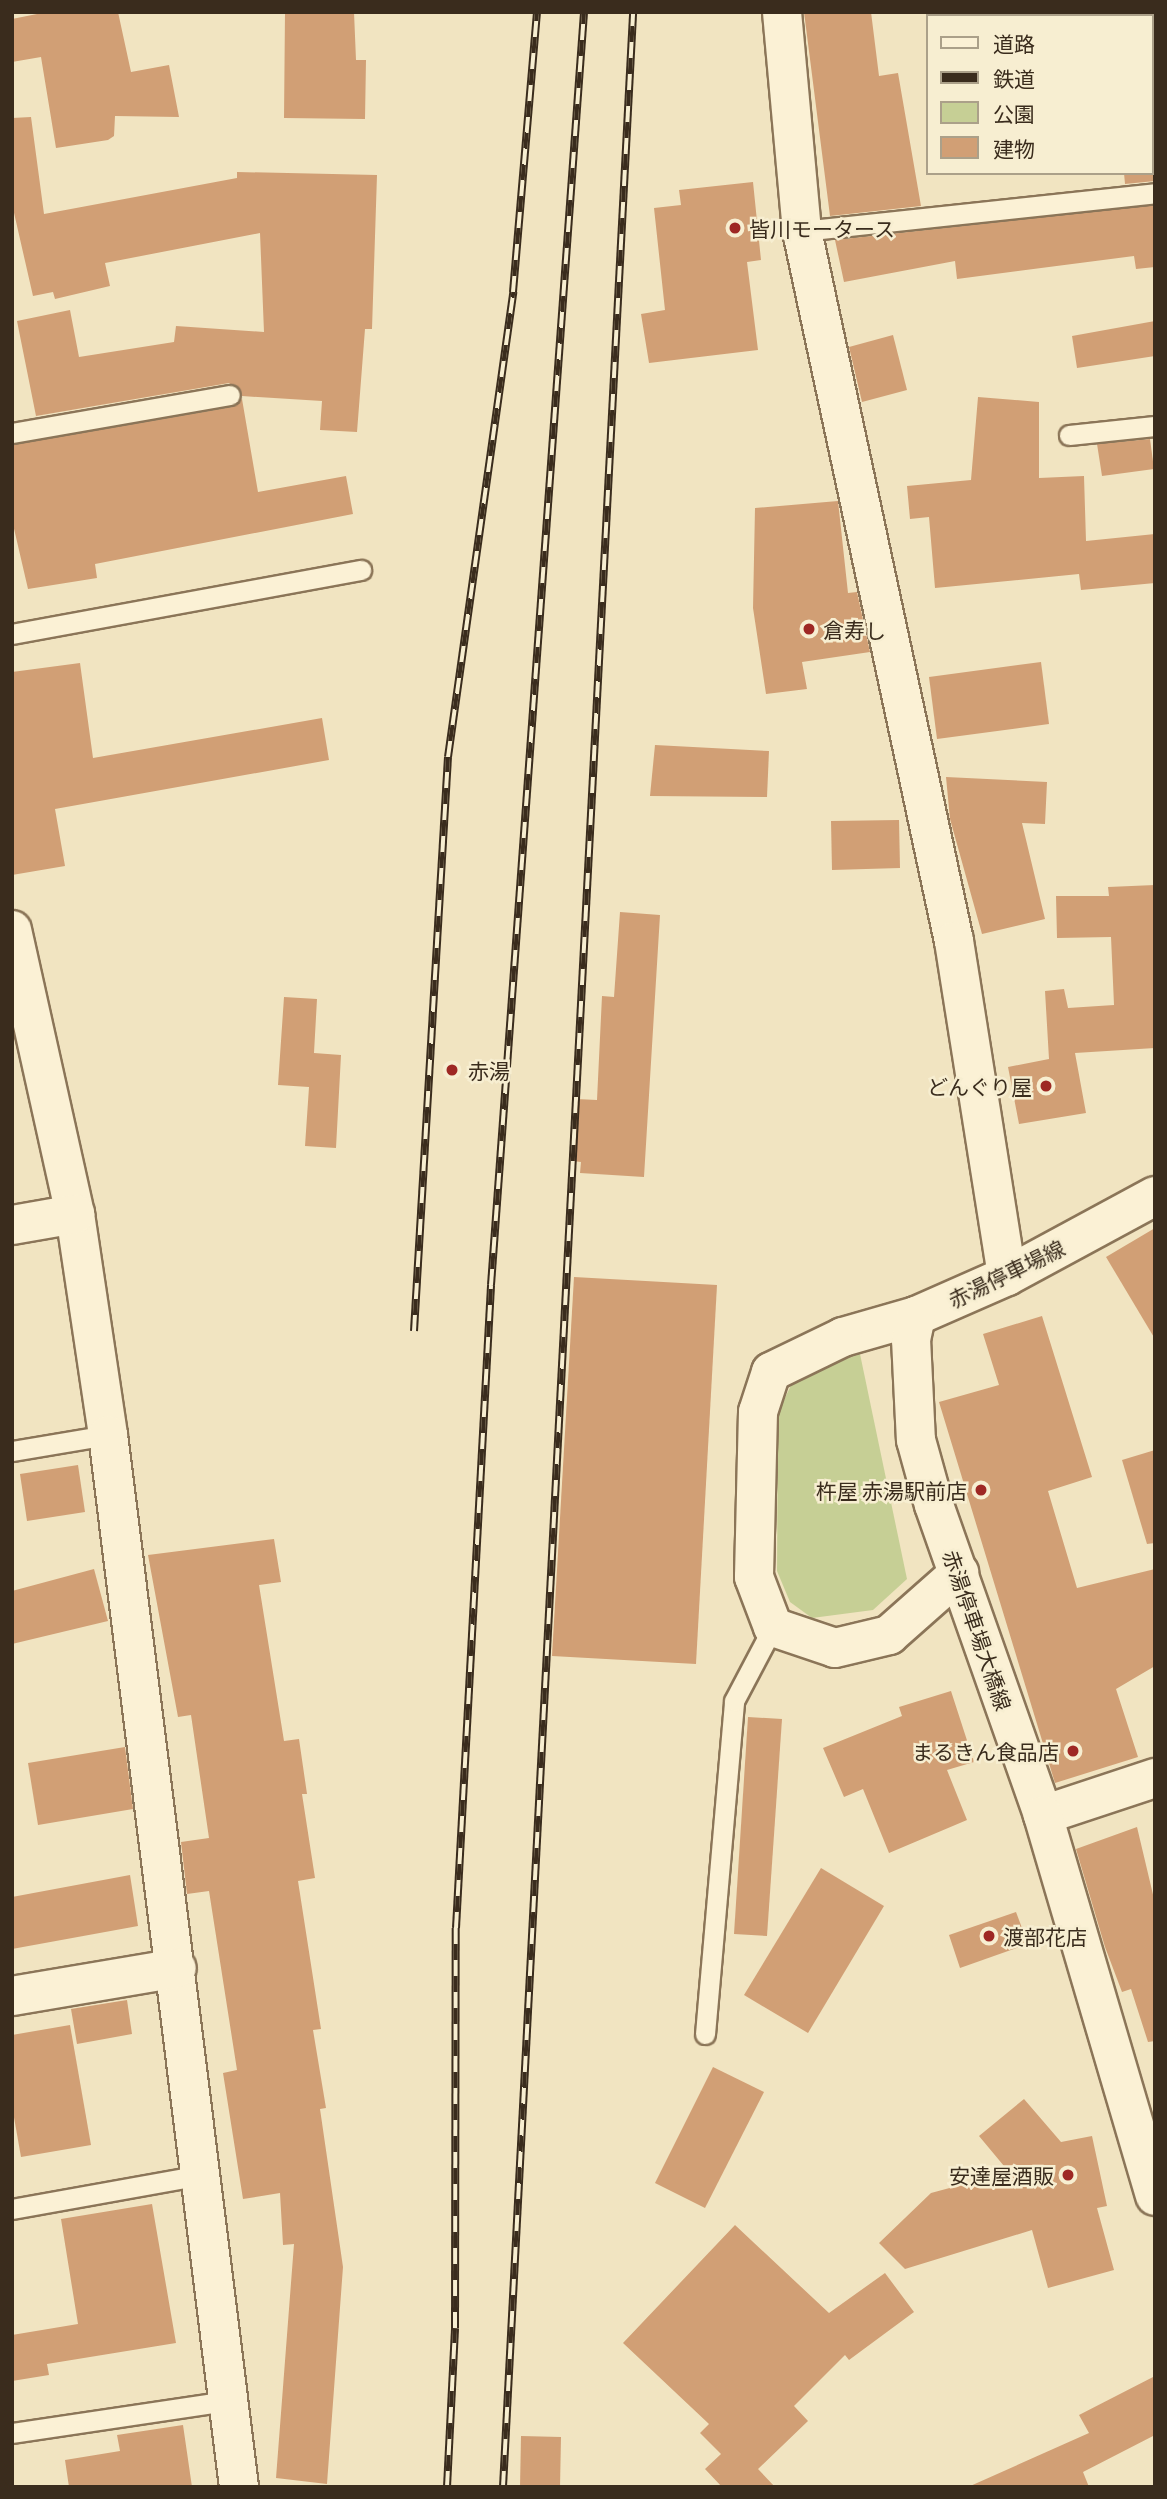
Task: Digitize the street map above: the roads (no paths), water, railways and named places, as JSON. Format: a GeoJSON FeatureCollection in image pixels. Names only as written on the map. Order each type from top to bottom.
{"type":"FeatureCollection","features":[{"type":"Feature","properties":{"kind":"street"},"geometry":{"type":"LineString","coordinates":[[782,12],[803,231],[954,941],[1007,1276]]}},
{"type":"Feature","properties":{"kind":"street"},"geometry":{"type":"LineString","coordinates":[[12,930],[75,1214],[108,1435],[177,1968],[239,2487]]}},
{"type":"Feature","properties":{"kind":"street","name":"赤湯停車場線"},"geometry":{"type":"LineString","coordinates":[[773,1627],[754,1577],[762,1388],[771,1371],[803,1355],[916,1316],[1007,1276],[1155,1196]]}},
{"type":"Feature","properties":{"kind":"street"},"geometry":{"type":"LineString","coordinates":[[12,1226],[75,1214]]}},
{"type":"Feature","properties":{"kind":"street","name":"赤湯停車場大橋線"},"geometry":{"type":"LineString","coordinates":[[916,1316],[912,1382],[916,1440],[1043,1815],[1155,2196]]}},
{"type":"Feature","properties":{"kind":"street"},"geometry":{"type":"LineString","coordinates":[[773,1627],[835,1648],[889,1635],[959,1573]]}},
{"type":"Feature","properties":{"kind":"street"},"geometry":{"type":"LineString","coordinates":[[1043,1815],[1155,1778]]}},
{"type":"Feature","properties":{"kind":"street"},"geometry":{"type":"LineString","coordinates":[[12,1996],[177,1968]]}},
{"type":"Feature","properties":{"kind":"lane"},"geometry":{"type":"LineString","coordinates":[[803,231],[1155,193]]}},
{"type":"Feature","properties":{"kind":"lane"},"geometry":{"type":"LineString","coordinates":[[12,433],[230,395]]}},
{"type":"Feature","properties":{"kind":"lane"},"geometry":{"type":"LineString","coordinates":[[1069,435],[1155,426]]}},
{"type":"Feature","properties":{"kind":"lane"},"geometry":{"type":"LineString","coordinates":[[12,634],[361,570]]}},
{"type":"Feature","properties":{"kind":"lane"},"geometry":{"type":"LineString","coordinates":[[12,1451],[108,1435]]}},
{"type":"Feature","properties":{"kind":"lane"},"geometry":{"type":"LineString","coordinates":[[705,2034],[734,1702],[773,1627]]}},
{"type":"Feature","properties":{"kind":"lane"},"geometry":{"type":"LineString","coordinates":[[12,2210],[201,2175]]}},
{"type":"Feature","properties":{"kind":"lane"},"geometry":{"type":"LineString","coordinates":[[12,2433],[227,2401]]}},
{"type":"Feature","properties":{"kind":"railway"},"geometry":{"type":"LineString","coordinates":[[414,1331],[448,757],[513,292],[537,12]]}},
{"type":"Feature","properties":{"kind":"railway"},"geometry":{"type":"LineString","coordinates":[[447,2487],[455,2328],[456,1928],[491,1285],[584,12]]}},
{"type":"Feature","properties":{"kind":"railway"},"geometry":{"type":"LineString","coordinates":[[503,2487],[633,12]]}},
{"type":"Feature","properties":{"kind":"place","name":"皆川モータース"},"geometry":{"type":"Point","coordinates":[735,228]}},
{"type":"Feature","properties":{"kind":"place","name":"倉寿し"},"geometry":{"type":"Point","coordinates":[809,629]}},
{"type":"Feature","properties":{"kind":"place","name":"赤湯"},"geometry":{"type":"Point","coordinates":[452,1070]}},
{"type":"Feature","properties":{"kind":"place","name":"どんぐり屋"},"geometry":{"type":"Point","coordinates":[1046,1086]}},
{"type":"Feature","properties":{"kind":"place","name":"杵屋 赤湯駅前店"},"geometry":{"type":"Point","coordinates":[981,1490]}},
{"type":"Feature","properties":{"kind":"place","name":"まるきん食品店"},"geometry":{"type":"Point","coordinates":[1073,1751]}},
{"type":"Feature","properties":{"kind":"place","name":"渡部花店"},"geometry":{"type":"Point","coordinates":[989,1936]}},
{"type":"Feature","properties":{"kind":"place","name":"安達屋酒販"},"geometry":{"type":"Point","coordinates":[1068,2175]}}]}
